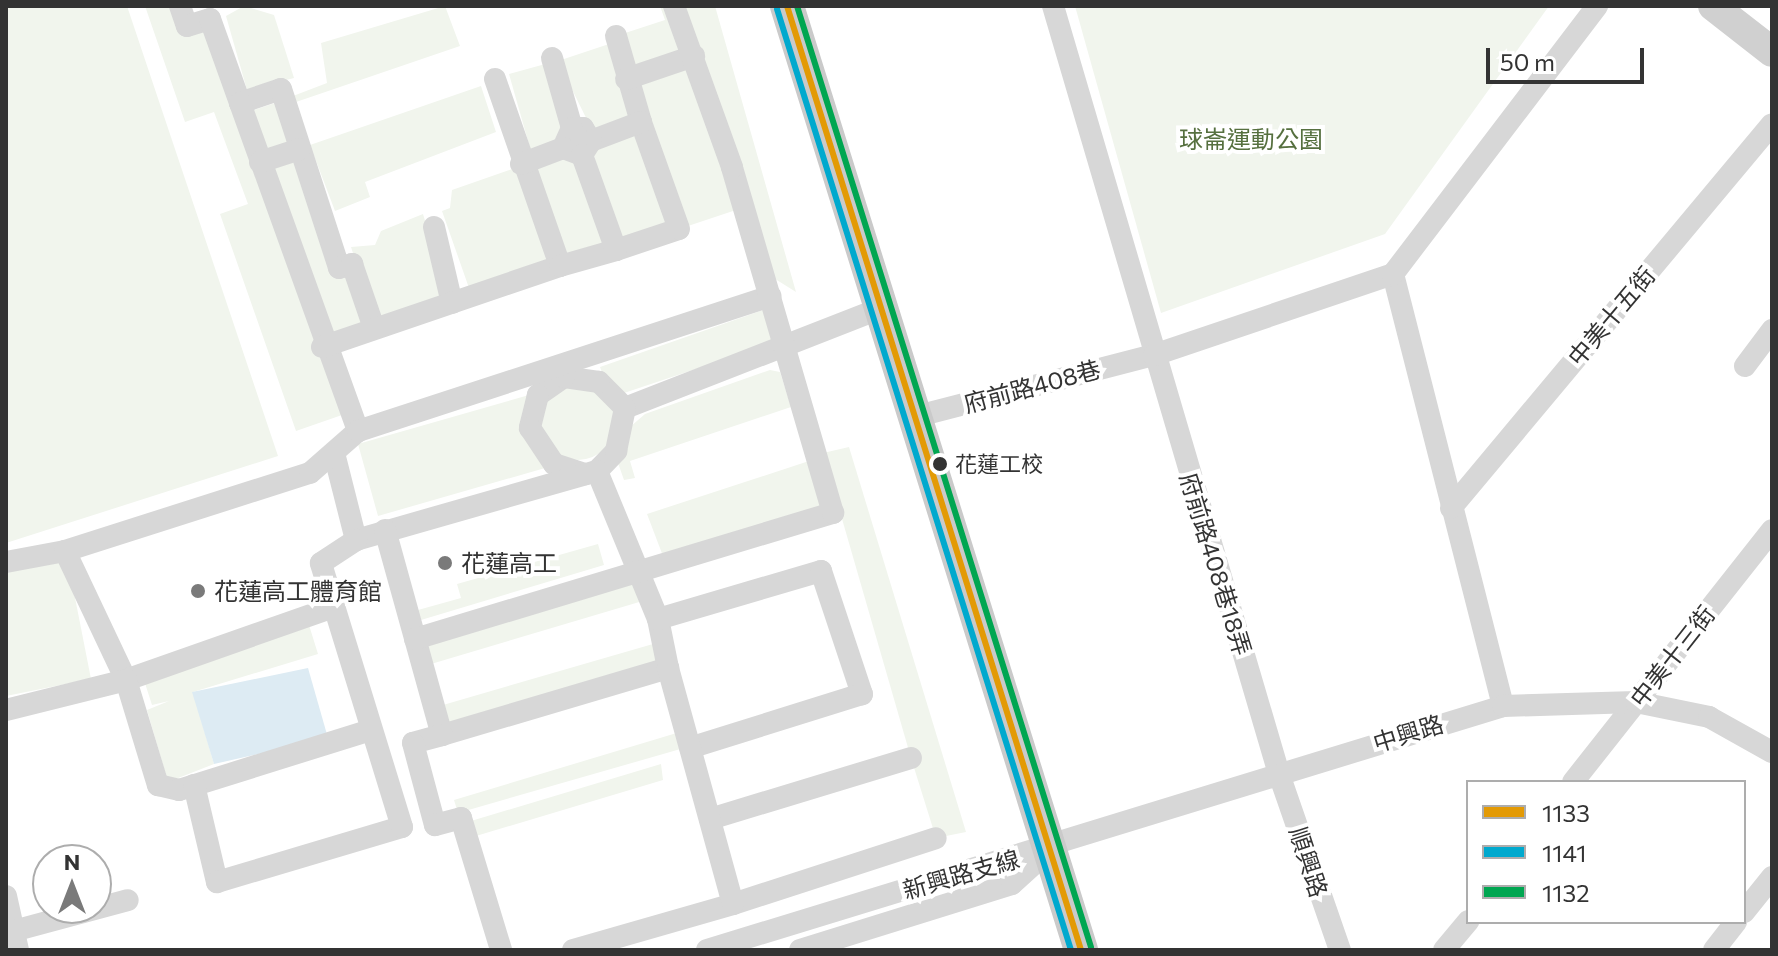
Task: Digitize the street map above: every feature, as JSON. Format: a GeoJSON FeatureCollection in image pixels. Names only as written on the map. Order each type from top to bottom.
{"type":"FeatureCollection","features":[{"type":"Feature","properties":{"kind":"main road"},"geometry":{"type":"LineString","coordinates":[[787,6],[910,418],[1081,950]]}},
{"type":"Feature","properties":{"kind":"street"},"geometry":{"type":"LineString","coordinates":[[180,6],[187,26],[210,19],[322,347],[358,431]]}},
{"type":"Feature","properties":{"kind":"street"},"geometry":{"type":"LineString","coordinates":[[415,639],[833,513],[770,296],[694,56],[674,6]]}},
{"type":"Feature","properties":{"kind":"street","name":"府前路408巷18弄"},"geometry":{"type":"LineString","coordinates":[[1053,6],[1279,774]]}},
{"type":"Feature","properties":{"kind":"street"},"geometry":{"type":"LineString","coordinates":[[1503,706],[1393,274],[1597,6]]}},
{"type":"Feature","properties":{"kind":"street"},"geometry":{"type":"LineString","coordinates":[[1713,6],[1772,52]]}},
{"type":"Feature","properties":{"kind":"street"},"geometry":{"type":"LineString","coordinates":[[322,347],[679,229],[626,79],[616,36]]}},
{"type":"Feature","properties":{"kind":"street"},"geometry":{"type":"LineString","coordinates":[[626,79],[694,56]]}},
{"type":"Feature","properties":{"kind":"street"},"geometry":{"type":"LineString","coordinates":[[552,58],[577,143],[616,250]]}},
{"type":"Feature","properties":{"kind":"street"},"geometry":{"type":"LineString","coordinates":[[495,79],[521,164],[560,266]]}},
{"type":"Feature","properties":{"kind":"street"},"geometry":{"type":"LineString","coordinates":[[240,103],[281,89],[339,268],[352,264],[374,328]]}},
{"type":"Feature","properties":{"kind":"street"},"geometry":{"type":"LineString","coordinates":[[521,164],[641,122]]}},
{"type":"Feature","properties":{"kind":"street","name":"中美十五街"},"geometry":{"type":"LineString","coordinates":[[1451,508],[1772,124]]}},
{"type":"Feature","properties":{"kind":"street"},"geometry":{"type":"LineString","coordinates":[[260,162],[300,149]]}},
{"type":"Feature","properties":{"kind":"street"},"geometry":{"type":"LineString","coordinates":[[434,227],[452,303]]}},
{"type":"Feature","properties":{"kind":"street","name":"府前路408巷"},"geometry":{"type":"LineString","coordinates":[[910,418],[1154,355],[1393,274]]}},
{"type":"Feature","properties":{"kind":"street"},"geometry":{"type":"LineString","coordinates":[[6,562],[65,551],[310,473],[335,457],[358,431],[562,371],[770,296]]}},
{"type":"Feature","properties":{"kind":"street"},"geometry":{"type":"LineString","coordinates":[[625,408],[786,351],[879,309]]}},
{"type":"Feature","properties":{"kind":"street"},"geometry":{"type":"LineString","coordinates":[[1745,366],[1772,330]]}},
{"type":"Feature","properties":{"kind":"street"},"geometry":{"type":"LineString","coordinates":[[562,371],[599,382],[625,408]]}},
{"type":"Feature","properties":{"kind":"street"},"geometry":{"type":"LineString","coordinates":[[562,371],[538,395],[530,428],[554,464],[592,473]]}},
{"type":"Feature","properties":{"kind":"street"},"geometry":{"type":"LineString","coordinates":[[194,785],[217,882],[402,827],[330,608],[321,563],[356,540],[385,530],[592,473],[616,451],[625,408]]}},
{"type":"Feature","properties":{"kind":"street"},"geometry":{"type":"LineString","coordinates":[[335,457],[356,540]]}},
{"type":"Feature","properties":{"kind":"street"},"geometry":{"type":"LineString","coordinates":[[592,473],[658,619],[668,668],[733,904]]}},
{"type":"Feature","properties":{"kind":"street"},"geometry":{"type":"LineString","coordinates":[[385,530],[442,735]]}},
{"type":"Feature","properties":{"kind":"street","name":"中美十三街"},"geometry":{"type":"LineString","coordinates":[[1575,780],[1772,530]]}},
{"type":"Feature","properties":{"kind":"street"},"geometry":{"type":"LineString","coordinates":[[65,551],[126,680],[158,785],[194,785],[371,730]]}},
{"type":"Feature","properties":{"kind":"street"},"geometry":{"type":"LineString","coordinates":[[658,619],[821,571],[862,694],[690,748]]}},
{"type":"Feature","properties":{"kind":"street"},"geometry":{"type":"LineString","coordinates":[[6,710],[126,680],[330,608]]}},
{"type":"Feature","properties":{"kind":"street"},"geometry":{"type":"LineString","coordinates":[[501,950],[461,818],[435,825],[413,743],[668,668]]}},
{"type":"Feature","properties":{"kind":"street","name":"中興路"},"geometry":{"type":"LineString","coordinates":[[1048,851],[1279,774],[1503,706],[1636,702],[1709,717],[1772,752]]}},
{"type":"Feature","properties":{"kind":"street"},"geometry":{"type":"LineString","coordinates":[[710,819],[911,758]]}},
{"type":"Feature","properties":{"kind":"street","name":"順興路"},"geometry":{"type":"LineString","coordinates":[[1279,774],[1340,950]]}},
{"type":"Feature","properties":{"kind":"street"},"geometry":{"type":"LineString","coordinates":[[573,950],[733,904],[936,838]]}},
{"type":"Feature","properties":{"kind":"street","name":"新興路支線"},"geometry":{"type":"LineString","coordinates":[[707,950],[1048,851]]}},
{"type":"Feature","properties":{"kind":"street","name":"新興路支線"},"geometry":{"type":"LineString","coordinates":[[800,950],[1012,884],[1048,851]]}},
{"type":"Feature","properties":{"kind":"street"},"geometry":{"type":"LineString","coordinates":[[1746,910],[1772,877]]}},
{"type":"Feature","properties":{"kind":"street"},"geometry":{"type":"LineString","coordinates":[[6,896],[13,938],[128,900]]}},
{"type":"Feature","properties":{"kind":"street"},"geometry":{"type":"LineString","coordinates":[[1444,950],[1466,923]]}},
{"type":"Feature","properties":{"kind":"street"},"geometry":{"type":"LineString","coordinates":[[1714,950],[1734,924]]}},
{"type":"Feature","properties":{"kind":"green space"},"geometry":{"type":"Polygon","coordinates":[[[6,6],[127,6],[278,456],[6,543],[6,6]]]}},
{"type":"Feature","properties":{"kind":"green space"},"geometry":{"type":"Polygon","coordinates":[[[145,6],[174,6],[209,26],[342,415],[296,431],[220,214],[248,204],[214,112],[185,122],[145,6]]]}},
{"type":"Feature","properties":{"kind":"green space"},"geometry":{"type":"Polygon","coordinates":[[[244,6],[274,15],[294,78],[247,90],[226,16],[244,6]]]}},
{"type":"Feature","properties":{"kind":"green space"},"geometry":{"type":"Polygon","coordinates":[[[445,6],[460,46],[296,102],[293,96],[327,83],[321,43],[445,6]]]}},
{"type":"Feature","properties":{"kind":"green space"},"geometry":{"type":"Polygon","coordinates":[[[660,6],[715,6],[796,292],[772,277],[736,210],[679,229],[616,36],[665,20],[660,6]]]}},
{"type":"Feature","properties":{"kind":"green space","name":"球崙運動公園"},"geometry":{"type":"Polygon","coordinates":[[[1075,6],[1549,6],[1385,234],[1161,313],[1075,6]]]}},
{"type":"Feature","properties":{"kind":"green space"},"geometry":{"type":"Polygon","coordinates":[[[612,43],[636,119],[594,134],[558,61],[612,43]]]}},
{"type":"Feature","properties":{"kind":"green space"},"geometry":{"type":"Polygon","coordinates":[[[549,63],[567,126],[559,145],[532,155],[509,74],[549,63]]]}},
{"type":"Feature","properties":{"kind":"green space"},"geometry":{"type":"Polygon","coordinates":[[[481,86],[496,132],[365,182],[370,197],[335,211],[310,145],[481,86]]]}},
{"type":"Feature","properties":{"kind":"green space"},"geometry":{"type":"Polygon","coordinates":[[[275,103],[289,145],[260,154],[254,110],[275,103]]]}},
{"type":"Feature","properties":{"kind":"green space"},"geometry":{"type":"Polygon","coordinates":[[[638,127],[674,223],[617,242],[593,152],[638,127]]]}},
{"type":"Feature","properties":{"kind":"green space"},"geometry":{"type":"Polygon","coordinates":[[[562,152],[579,159],[610,244],[566,256],[535,165],[562,152]]]}},
{"type":"Feature","properties":{"kind":"green space"},"geometry":{"type":"Polygon","coordinates":[[[298,156],[368,323],[323,337],[267,166],[298,156]]]}},
{"type":"Feature","properties":{"kind":"green space"},"geometry":{"type":"Polygon","coordinates":[[[515,168],[552,261],[469,288],[442,211],[450,208],[452,190],[515,168]]]}},
{"type":"Feature","properties":{"kind":"green space"},"geometry":{"type":"Polygon","coordinates":[[[423,214],[448,298],[375,321],[351,247],[375,245],[381,231],[423,214]]]}},
{"type":"Feature","properties":{"kind":"green space"},"geometry":{"type":"Polygon","coordinates":[[[766,309],[777,342],[624,393],[604,378],[600,367],[766,309]]]}},
{"type":"Feature","properties":{"kind":"green space"},"geometry":{"type":"Polygon","coordinates":[[[770,370],[780,372],[791,407],[630,461],[635,478],[624,480],[618,463],[630,427],[645,414],[770,370]]]}},
{"type":"Feature","properties":{"kind":"green space"},"geometry":{"type":"Polygon","coordinates":[[[586,384],[599,390],[610,401],[616,422],[614,437],[599,454],[586,460],[570,460],[557,454],[542,437],[540,414],[546,401],[563,386],[586,384]]]}},
{"type":"Feature","properties":{"kind":"green space"},"geometry":{"type":"Polygon","coordinates":[[[529,395],[552,466],[378,516],[358,444],[529,395]]]}},
{"type":"Feature","properties":{"kind":"green space"},"geometry":{"type":"Polygon","coordinates":[[[849,447],[966,832],[936,838],[911,758],[823,453],[849,447]]]}},
{"type":"Feature","properties":{"kind":"green space"},"geometry":{"type":"Polygon","coordinates":[[[809,461],[827,515],[666,564],[647,514],[809,461]]]}},
{"type":"Feature","properties":{"kind":"green space"},"geometry":{"type":"Polygon","coordinates":[[[598,544],[604,565],[421,620],[418,610],[461,598],[457,584],[598,544]]]}},
{"type":"Feature","properties":{"kind":"green space"},"geometry":{"type":"Polygon","coordinates":[[[67,557],[91,679],[6,696],[6,569],[67,557]]]}},
{"type":"Feature","properties":{"kind":"green space"},"geometry":{"type":"Polygon","coordinates":[[[636,574],[646,600],[431,664],[421,638],[636,574]]]}},
{"type":"Feature","properties":{"kind":"green space"},"geometry":{"type":"Polygon","coordinates":[[[309,625],[318,654],[193,692],[214,764],[168,782],[147,710],[169,701],[152,705],[143,677],[309,625]]]}},
{"type":"Feature","properties":{"kind":"green space"},"geometry":{"type":"Polygon","coordinates":[[[653,644],[659,664],[449,725],[443,705],[653,644]]]}},
{"type":"Feature","properties":{"kind":"green space"},"geometry":{"type":"Polygon","coordinates":[[[680,732],[684,748],[458,813],[454,800],[680,732]]]}},
{"type":"Feature","properties":{"kind":"green space"},"geometry":{"type":"Polygon","coordinates":[[[661,764],[663,780],[476,836],[471,821],[661,764]]]}},
{"type":"Feature","properties":{"kind":"shaded area"},"geometry":{"type":"Polygon","coordinates":[[[308,668],[328,738],[214,764],[192,692],[308,668]]]}},
{"type":"Feature","properties":{"kind":"transit line","name":"1133"},"geometry":{"type":"LineString","coordinates":[[787,6],[1081,950]]}},
{"type":"Feature","properties":{"kind":"transit line","name":"1132"},"geometry":{"type":"LineString","coordinates":[[797,6],[1091,947]]}},
{"type":"Feature","properties":{"kind":"transit line","name":"1141"},"geometry":{"type":"LineString","coordinates":[[777,9],[1071,950]]}},
{"type":"Feature","properties":{"kind":"place","name":"花蓮工校"},"geometry":{"type":"Point","coordinates":[940,464]}},
{"type":"Feature","properties":{"kind":"place","name":"花蓮高工"},"geometry":{"type":"Point","coordinates":[445,563]}},
{"type":"Feature","properties":{"kind":"place","name":"花蓮高工體育館"},"geometry":{"type":"Point","coordinates":[198,591]}}]}
